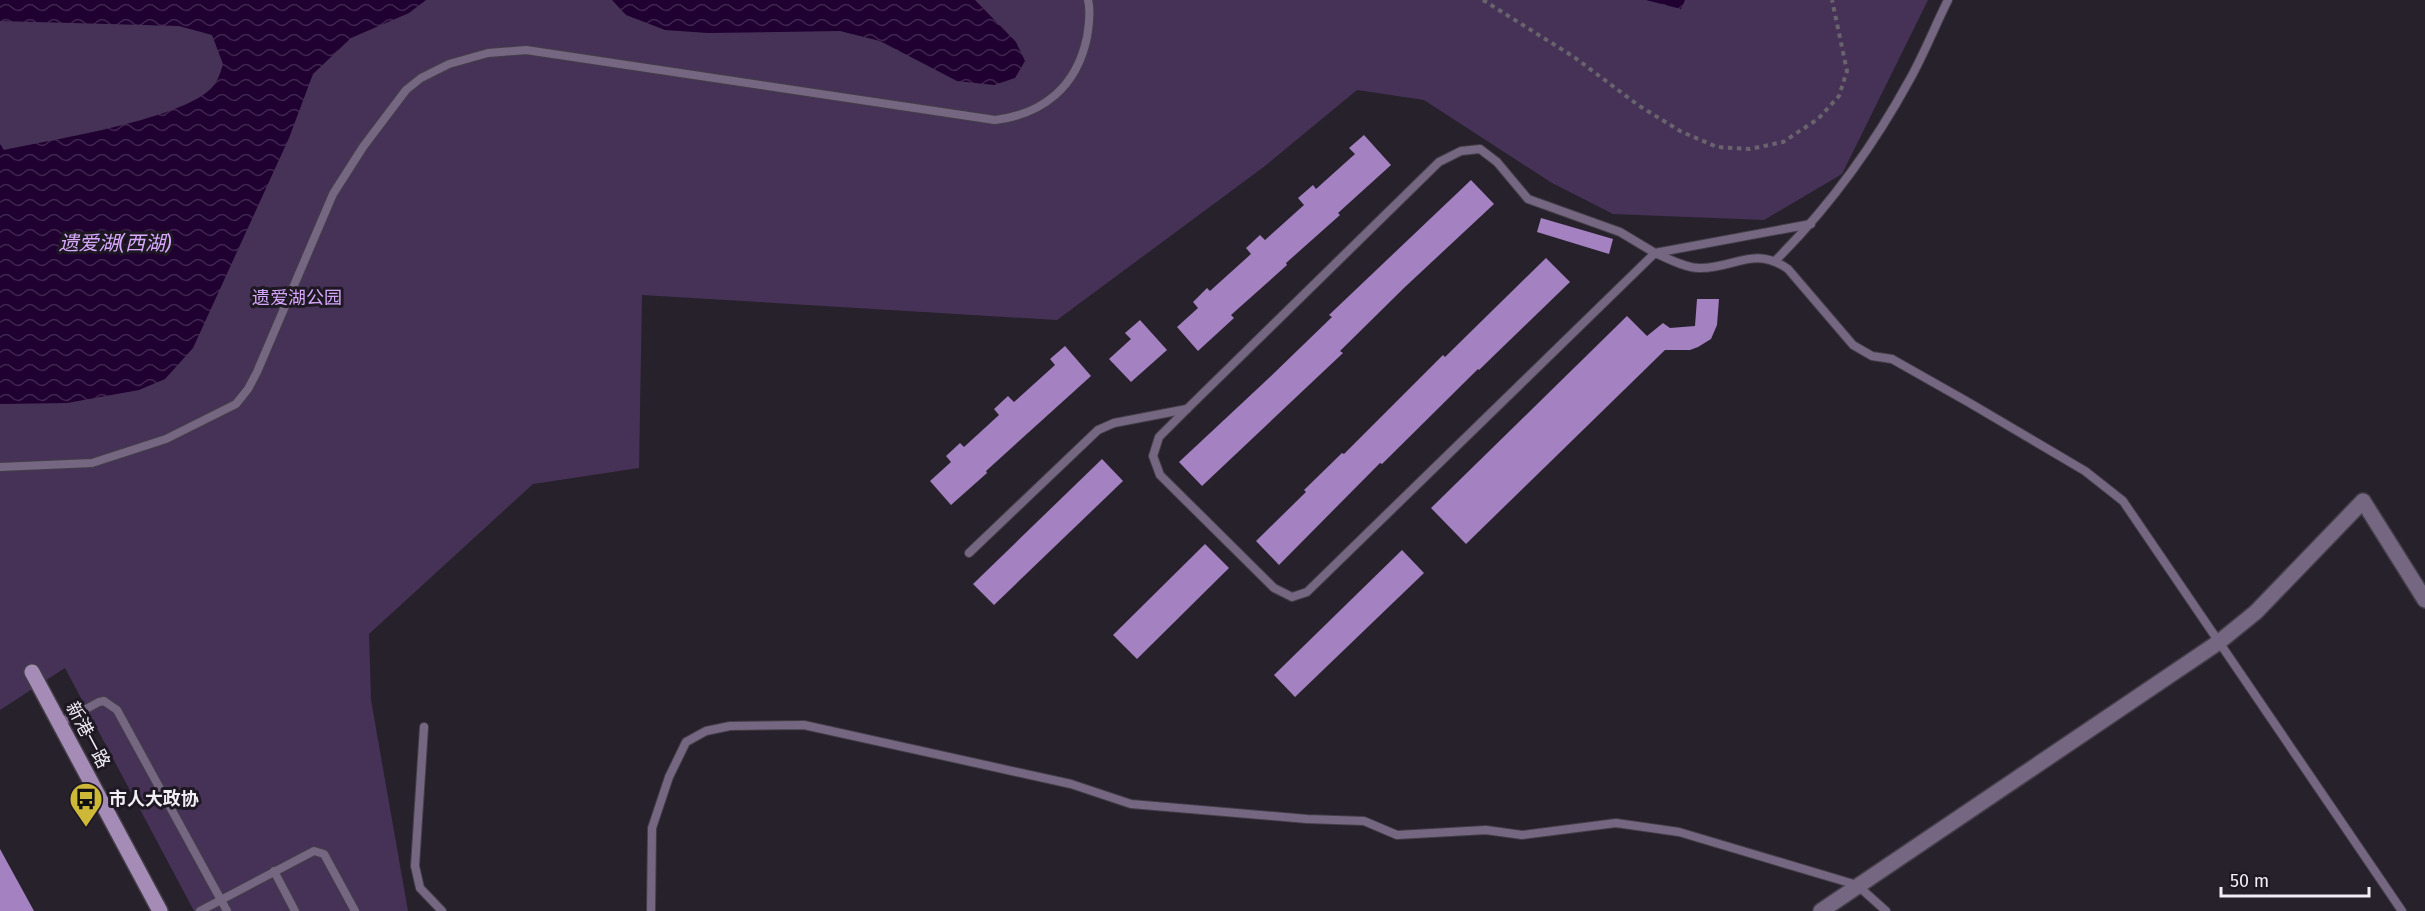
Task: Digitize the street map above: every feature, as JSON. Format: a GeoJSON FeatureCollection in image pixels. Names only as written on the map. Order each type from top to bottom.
{"type":"FeatureCollection","features":[{"type":"Feature","properties":{"kind":"main road","name":"新港一路"},"geometry":{"type":"LineString","coordinates":[[32,672],[160,911]]}},
{"type":"Feature","properties":{"kind":"street"},"geometry":{"type":"LineString","coordinates":[[1821,911],[2219,642],[2256,612],[2363,501],[2425,600]]}},
{"type":"Feature","properties":{"kind":"lane"},"geometry":{"type":"LineString","coordinates":[[0,467],[92,462],[166,439],[236,404],[248,389],[257,372],[339,184],[363,147],[406,90],[421,78],[449,64],[488,53],[526,50],[995,120],[1013,118],[1028,111],[1056,96],[1068,82],[1083,56],[1088,33],[1088,0]]}},
{"type":"Feature","properties":{"kind":"lane"},"geometry":{"type":"LineString","coordinates":[[1776,260],[1811,224],[1864,155],[1911,79],[1948,0]]}},
{"type":"Feature","properties":{"kind":"lane"},"geometry":{"type":"LineString","coordinates":[[1811,224],[1654,253],[1307,592],[1292,597],[1274,588],[1160,475],[1153,456],[1159,437],[1439,162],[1461,151],[1480,149],[1497,162],[1528,199],[1620,232],[1654,253],[1698,268],[1759,257],[1776,260],[1788,269],[1853,345],[1872,356],[1892,359],[1968,402],[2085,471],[2123,501],[2402,911]]}},
{"type":"Feature","properties":{"kind":"lane"},"geometry":{"type":"LineString","coordinates":[[969,553],[1098,430],[1114,423],[1188,408]]}},
{"type":"Feature","properties":{"kind":"lane"},"geometry":{"type":"LineString","coordinates":[[60,723],[99,702],[105,701],[117,710],[227,911]]}},
{"type":"Feature","properties":{"kind":"lane"},"geometry":{"type":"LineString","coordinates":[[651,911],[652,828],[669,777],[686,742],[706,731],[730,726],[804,725],[1071,784],[1131,804],[1307,819],[1364,821],[1397,835],[1486,831],[1522,834],[1616,823],[1679,832],[1857,885],[1886,911]]}},
{"type":"Feature","properties":{"kind":"lane"},"geometry":{"type":"LineString","coordinates":[[424,727],[415,866],[420,888],[442,911]]}},
{"type":"Feature","properties":{"kind":"lane"},"geometry":{"type":"LineString","coordinates":[[200,911],[309,852],[319,851],[324,854],[355,911]]}},
{"type":"Feature","properties":{"kind":"lane"},"geometry":{"type":"LineString","coordinates":[[274,871],[295,911]]}},
{"type":"Feature","properties":{"kind":"path"},"geometry":{"type":"LineString","coordinates":[[1483,0],[1574,57],[1638,105],[1680,131],[1718,147],[1750,149],[1783,142],[1818,119],[1839,96],[1847,70],[1832,0]]}},
{"type":"Feature","properties":{"kind":"green space","name":"遗爱湖公园"},"geometry":{"type":"Polygon","coordinates":[[[0,0],[1928,0],[1842,174],[1764,220],[1613,214],[1552,183],[1424,100],[1357,90],[1265,166],[1057,320],[642,295],[639,468],[533,484],[369,634],[371,700],[408,911],[194,911],[65,668],[0,710],[0,0]]]}},
{"type":"Feature","properties":{"kind":"water","name":"遗爱湖(西湖)"},"geometry":{"type":"Polygon","coordinates":[[[0,0],[426,0],[409,13],[351,38],[313,74],[289,138],[193,348],[165,379],[139,390],[67,403],[0,404],[0,144],[4,150],[116,126],[177,108],[200,97],[214,85],[223,64],[212,35],[179,26],[0,21],[0,0]]]}},
{"type":"Feature","properties":{"kind":"water"},"geometry":{"type":"Polygon","coordinates":[[[612,0],[975,0],[1016,42],[1025,61],[1015,78],[994,85],[957,81],[880,41],[840,31],[708,33],[665,30],[626,15],[612,0]]]}},
{"type":"Feature","properties":{"kind":"water"},"geometry":{"type":"Polygon","coordinates":[[[1646,0],[1685,0],[1681,9],[1646,0]]]}},
{"type":"Feature","properties":{"kind":"building"},"geometry":{"type":"Polygon","coordinates":[[[1364,135],[1391,165],[1286,263],[1287,265],[1231,315],[1234,318],[1198,351],[1177,327],[1198,308],[1193,302],[1207,288],[1210,291],[1251,254],[1246,248],[1260,235],[1265,240],[1304,205],[1298,198],[1313,185],[1316,189],[1355,154],[1349,148],[1364,135]]]}},
{"type":"Feature","properties":{"kind":"building"},"geometry":{"type":"Polygon","coordinates":[[[1471,180],[1494,204],[1340,351],[1343,353],[1202,486],[1179,462],[1270,377],[1332,317],[1329,315],[1471,180]]]}},
{"type":"Feature","properties":{"kind":"building"},"geometry":{"type":"Polygon","coordinates":[[[1541,218],[1613,239],[1609,254],[1537,232],[1541,218]]]}},
{"type":"Feature","properties":{"kind":"building"},"geometry":{"type":"Polygon","coordinates":[[[1546,258],[1570,282],[1382,464],[1380,463],[1279,565],[1256,541],[1306,492],[1304,490],[1546,258]]]}},
{"type":"Feature","properties":{"kind":"building"},"geometry":{"type":"Polygon","coordinates":[[[1697,299],[1719,299],[1717,325],[1711,339],[1690,350],[1665,350],[1466,544],[1431,508],[1627,316],[1647,336],[1663,323],[1670,328],[1695,326],[1697,299]]]}},
{"type":"Feature","properties":{"kind":"building"},"geometry":{"type":"Polygon","coordinates":[[[1140,320],[1167,350],[1131,382],[1109,359],[1131,339],[1125,333],[1140,320]]]}},
{"type":"Feature","properties":{"kind":"building"},"geometry":{"type":"Polygon","coordinates":[[[1065,346],[1091,376],[951,505],[930,481],[951,462],[946,456],[960,443],[964,447],[999,415],[994,409],[1008,396],[1014,402],[1055,365],[1050,359],[1065,346]]]}},
{"type":"Feature","properties":{"kind":"building"},"geometry":{"type":"Polygon","coordinates":[[[1102,459],[1123,481],[994,605],[973,584],[1102,459]]]}},
{"type":"Feature","properties":{"kind":"building"},"geometry":{"type":"Polygon","coordinates":[[[1205,544],[1229,568],[1137,659],[1113,635],[1205,544]]]}},
{"type":"Feature","properties":{"kind":"building"},"geometry":{"type":"Polygon","coordinates":[[[1402,550],[1424,573],[1295,697],[1274,675],[1402,550]]]}},
{"type":"Feature","properties":{"kind":"building"},"geometry":{"type":"Polygon","coordinates":[[[0,849],[34,911],[0,911],[0,849]]]}},
{"type":"Feature","properties":{"kind":"place","name":"市人大政协"},"geometry":{"type":"Point","coordinates":[86,828]}}]}
